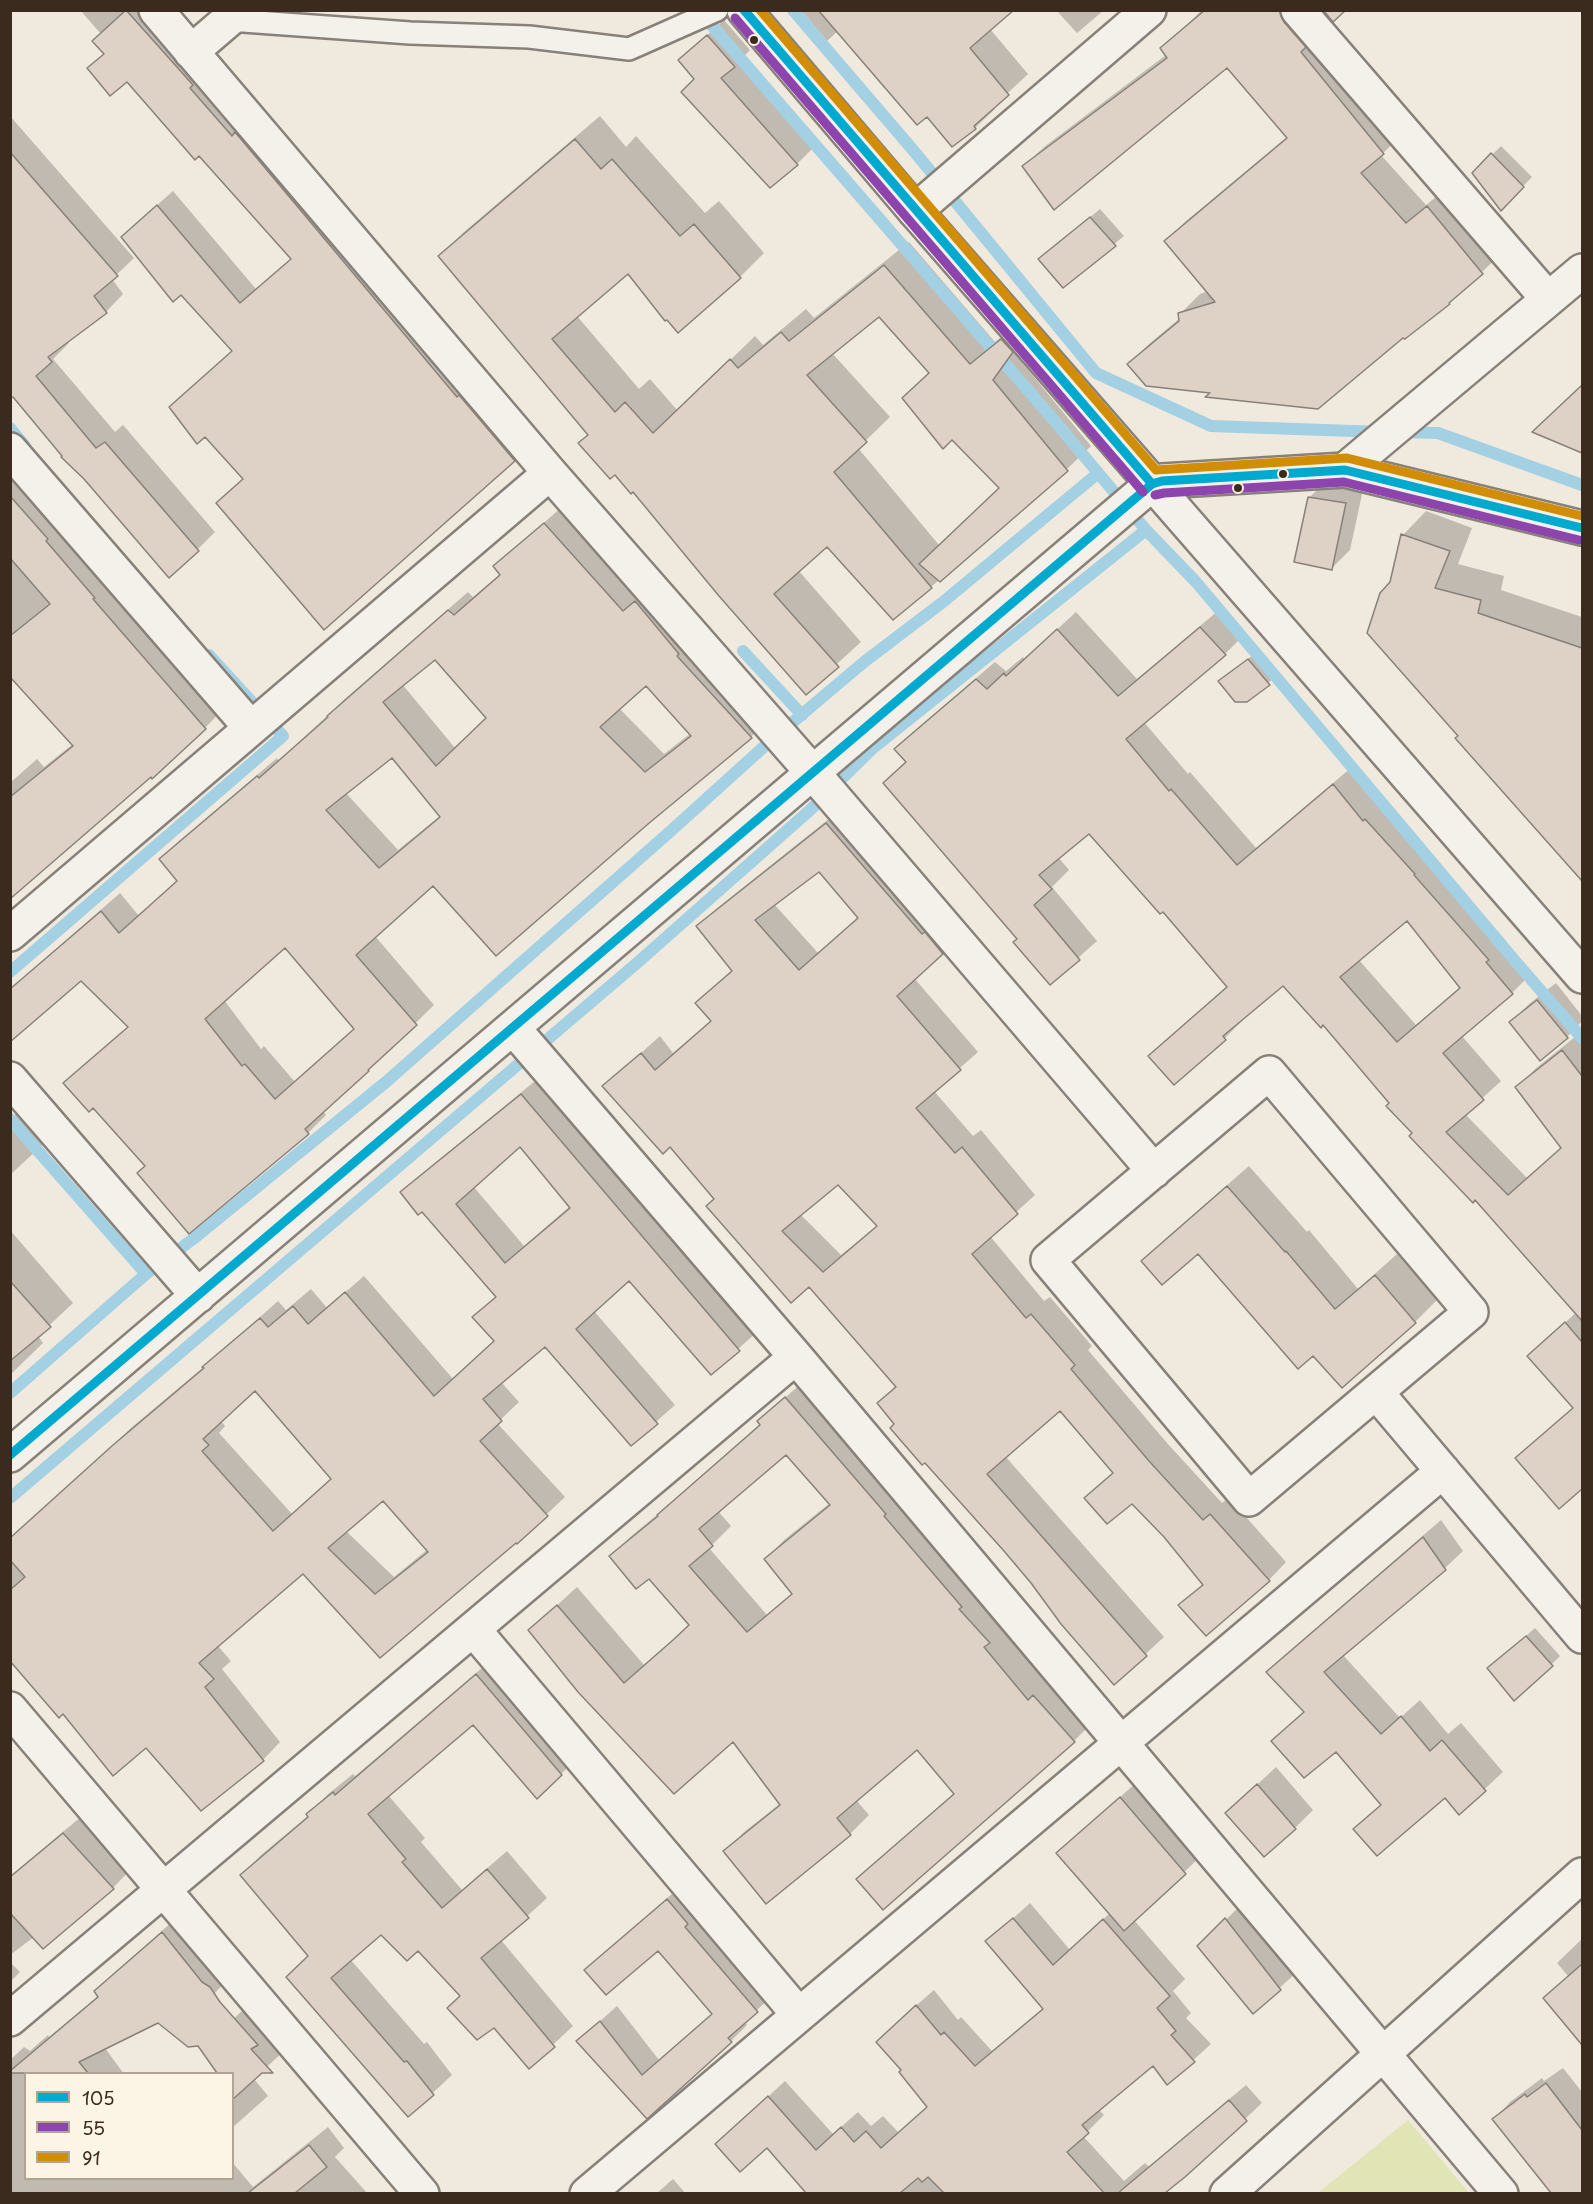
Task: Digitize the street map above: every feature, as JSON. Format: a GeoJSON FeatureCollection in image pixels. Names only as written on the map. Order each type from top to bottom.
{"type":"FeatureCollection","features":[{"type":"Feature","properties":{"kind":"street"},"geometry":{"type":"LineString","coordinates":[[156,10],[550,473],[813,773],[1154,1171]]}},
{"type":"Feature","properties":{"kind":"street"},"geometry":{"type":"LineString","coordinates":[[744,10],[915,211],[1582,976]]}},
{"type":"Feature","properties":{"kind":"street"},"geometry":{"type":"LineString","coordinates":[[915,211],[1149,10]]}},
{"type":"Feature","properties":{"kind":"street"},"geometry":{"type":"LineString","coordinates":[[1298,10],[1548,299]]}},
{"type":"Feature","properties":{"kind":"street"},"geometry":{"type":"LineString","coordinates":[[191,52],[234,15]]}},
{"type":"Feature","properties":{"kind":"street"},"geometry":{"type":"LineString","coordinates":[[1345,470],[1582,272]]}},
{"type":"Feature","properties":{"kind":"street"},"geometry":{"type":"LineString","coordinates":[[10,450],[251,728]]}},
{"type":"Feature","properties":{"kind":"street"},"geometry":{"type":"LineString","coordinates":[[10,1455],[1152,484],[1345,470],[1582,528]]}},
{"type":"Feature","properties":{"kind":"street"},"geometry":{"type":"LineString","coordinates":[[10,934],[550,473]]}},
{"type":"Feature","properties":{"kind":"street"},"geometry":{"type":"LineString","coordinates":[[513,1028],[796,1357],[1501,2193]]}},
{"type":"Feature","properties":{"kind":"street"},"geometry":{"type":"LineString","coordinates":[[1269,1073],[1471,1312],[1249,1499],[1048,1260],[1154,1171],[1269,1073]]}},
{"type":"Feature","properties":{"kind":"street"},"geometry":{"type":"LineString","coordinates":[[10,1079],[198,1296]]}},
{"type":"Feature","properties":{"kind":"street"},"geometry":{"type":"LineString","coordinates":[[10,2019],[796,1357]]}},
{"type":"Feature","properties":{"kind":"street"},"geometry":{"type":"LineString","coordinates":[[1376,1392],[1582,1636]]}},
{"type":"Feature","properties":{"kind":"street"},"geometry":{"type":"LineString","coordinates":[[587,2193],[1443,1471]]}},
{"type":"Feature","properties":{"kind":"street"},"geometry":{"type":"LineString","coordinates":[[473,1629],[799,2015]]}},
{"type":"Feature","properties":{"kind":"street"},"geometry":{"type":"LineString","coordinates":[[10,1709],[165,1888],[422,2193]]}},
{"type":"Feature","properties":{"kind":"street"},"geometry":{"type":"LineString","coordinates":[[1227,2193],[1384,2055],[1582,1875]]}},
{"type":"Feature","properties":{"kind":"lane"},"geometry":{"type":"LineString","coordinates":[[234,15],[410,33],[529,37],[629,49],[717,10]]}},
{"type":"Feature","properties":{"kind":"green space"},"geometry":{"type":"Polygon","coordinates":[[[1408,2120],[1469,2193],[1318,2193],[1408,2120]]]}},
{"type":"Feature","properties":{"kind":"building"},"geometry":{"type":"Polygon","coordinates":[[[126,10],[193,85],[190,88],[232,136],[235,132],[457,397],[459,395],[515,461],[324,630],[216,503],[243,479],[205,437],[197,444],[169,407],[232,351],[181,295],[173,302],[121,237],[157,205],[240,303],[291,259],[199,156],[195,160],[127,82],[110,96],[87,68],[104,54],[92,41],[126,10]]]}},
{"type":"Feature","properties":{"kind":"building"},"geometry":{"type":"Polygon","coordinates":[[[818,10],[1014,10],[970,48],[1009,95],[974,126],[976,129],[952,147],[927,117],[917,125],[818,10]]]}},
{"type":"Feature","properties":{"kind":"building"},"geometry":{"type":"Polygon","coordinates":[[[1205,10],[1280,10],[1284,22],[1306,47],[1301,52],[1384,154],[1361,173],[1406,223],[1427,206],[1483,274],[1450,304],[1405,339],[1403,338],[1318,409],[1205,397],[1210,393],[1146,386],[1127,364],[1179,321],[1178,313],[1215,302],[1164,241],[1287,138],[1227,68],[1054,210],[1022,166],[1167,58],[1160,48],[1205,10]]]}},
{"type":"Feature","properties":{"kind":"building"},"geometry":{"type":"Polygon","coordinates":[[[1323,10],[1346,10],[1333,22],[1323,10]]]}},
{"type":"Feature","properties":{"kind":"building"},"geometry":{"type":"Polygon","coordinates":[[[707,35],[735,67],[721,78],[798,165],[770,188],[681,92],[694,79],[678,60],[707,35]]]}},
{"type":"Feature","properties":{"kind":"building"},"geometry":{"type":"Polygon","coordinates":[[[575,139],[601,169],[612,159],[680,236],[694,224],[741,278],[678,333],[667,320],[665,321],[628,274],[552,339],[615,412],[625,402],[653,433],[730,359],[738,368],[781,332],[789,341],[884,265],[970,364],[1001,339],[1013,352],[993,380],[1068,471],[940,582],[919,564],[999,488],[952,440],[943,449],[902,398],[929,373],[879,317],[807,375],[867,442],[834,472],[932,588],[893,620],[827,547],[774,594],[839,667],[806,695],[719,596],[633,492],[631,494],[615,475],[610,479],[578,443],[588,435],[438,256],[575,139]]]}},
{"type":"Feature","properties":{"kind":"building"},"geometry":{"type":"Polygon","coordinates":[[[10,152],[118,276],[94,296],[107,313],[48,357],[52,362],[36,376],[96,448],[105,442],[199,551],[169,578],[84,479],[61,457],[13,397],[10,399],[10,152]]]}},
{"type":"Feature","properties":{"kind":"building"},"geometry":{"type":"Polygon","coordinates":[[[1491,153],[1524,187],[1501,211],[1472,173],[1491,153]]]}},
{"type":"Feature","properties":{"kind":"building"},"geometry":{"type":"Polygon","coordinates":[[[1090,217],[1116,246],[1063,288],[1038,259],[1090,217]]]}},
{"type":"Feature","properties":{"kind":"building"},"geometry":{"type":"Polygon","coordinates":[[[1582,385],[1582,453],[1532,432],[1582,385]]]}},
{"type":"Feature","properties":{"kind":"building"},"geometry":{"type":"Polygon","coordinates":[[[10,496],[48,539],[46,541],[95,598],[93,599],[206,729],[152,779],[151,777],[10,899],[10,797],[73,746],[10,677],[10,636],[50,604],[10,558],[10,496]]]}},
{"type":"Feature","properties":{"kind":"building"},"geometry":{"type":"Polygon","coordinates":[[[1308,497],[1346,503],[1332,570],[1294,562],[1308,497]]]}},
{"type":"Feature","properties":{"kind":"building"},"geometry":{"type":"Polygon","coordinates":[[[544,523],[623,611],[635,601],[679,654],[677,656],[752,738],[648,824],[496,956],[433,886],[356,955],[417,1025],[305,1129],[309,1134],[189,1234],[137,1173],[145,1166],[93,1108],[89,1112],[63,1083],[128,1027],[81,981],[10,1042],[10,989],[101,911],[119,933],[177,881],[159,859],[257,776],[259,778],[448,610],[454,615],[500,575],[493,566],[544,523]],[[435,660],[383,702],[436,766],[486,718],[435,660]],[[646,686],[600,727],[645,772],[691,736],[646,686]],[[392,758],[326,810],[379,868],[440,817],[392,758]],[[285,948],[205,1019],[242,1066],[245,1064],[275,1099],[354,1029],[285,948]]]}},
{"type":"Feature","properties":{"kind":"building"},"geometry":{"type":"Polygon","coordinates":[[[1401,534],[1450,551],[1435,588],[1481,600],[1478,613],[1582,648],[1582,881],[1455,738],[1458,736],[1367,633],[1380,593],[1390,582],[1401,534]]]}},
{"type":"Feature","properties":{"kind":"building"},"geometry":{"type":"Polygon","coordinates":[[[1200,627],[1226,655],[1126,739],[1169,791],[1171,789],[1237,865],[1333,784],[1363,821],[1365,819],[1415,874],[1489,960],[1486,962],[1513,994],[1443,1053],[1484,1100],[1446,1132],[1508,1195],[1561,1148],[1515,1087],[1562,1050],[1582,1076],[1582,1321],[1475,1200],[1473,1203],[1409,1136],[1412,1133],[1386,1106],[1389,1103],[1323,1025],[1321,1028],[1283,986],[1223,1036],[1226,1040],[1174,1085],[1148,1056],[1227,987],[1163,912],[1160,914],[1089,834],[1039,875],[1052,889],[1034,905],[1080,960],[1050,985],[1013,942],[1017,939],[883,783],[906,762],[894,749],[976,679],[987,689],[1004,673],[1006,676],[1057,629],[1118,696],[1200,627]],[[1407,921],[1340,977],[1397,1042],[1460,988],[1407,921]]]}},
{"type":"Feature","properties":{"kind":"building"},"geometry":{"type":"Polygon","coordinates":[[[1248,659],[1270,685],[1247,702],[1235,702],[1218,681],[1248,659]]]}},
{"type":"Feature","properties":{"kind":"building"},"geometry":{"type":"Polygon","coordinates":[[[826,823],[922,934],[925,932],[943,954],[897,996],[961,1070],[916,1108],[955,1153],[962,1147],[1018,1214],[972,1254],[1026,1318],[1031,1314],[1075,1365],[1071,1369],[1149,1461],[1203,1520],[1210,1514],[1270,1581],[1206,1636],[1178,1605],[1203,1585],[1164,1537],[1132,1504],[1107,1524],[1084,1498],[1113,1473],[1060,1411],[987,1474],[1147,1656],[1114,1685],[1061,1624],[1004,1551],[925,1463],[922,1465],[890,1428],[894,1424],[877,1403],[896,1387],[809,1287],[791,1303],[706,1206],[714,1199],[670,1147],[663,1154],[602,1086],[641,1053],[655,1070],[711,1021],[695,1003],[732,971],[696,926],[826,823]],[[819,872],[755,920],[799,970],[858,918],[819,872]],[[838,1185],[782,1231],[823,1272],[877,1226],[838,1185]]]}},
{"type":"Feature","properties":{"kind":"building"},"geometry":{"type":"Polygon","coordinates":[[[1537,1000],[1568,1038],[1540,1061],[1509,1022],[1537,1000]]]}},
{"type":"Feature","properties":{"kind":"building"},"geometry":{"type":"Polygon","coordinates":[[[521,1094],[740,1351],[711,1375],[629,1281],[576,1329],[658,1424],[631,1446],[545,1347],[483,1399],[502,1421],[480,1441],[548,1516],[380,1658],[303,1574],[199,1663],[214,1679],[205,1687],[264,1761],[201,1811],[146,1748],[113,1776],[63,1714],[59,1718],[10,1661],[10,1590],[25,1577],[10,1560],[10,1538],[260,1318],[268,1327],[293,1306],[308,1324],[345,1292],[434,1396],[494,1341],[472,1317],[496,1297],[422,1212],[418,1215],[400,1192],[521,1094]],[[520,1147],[456,1204],[505,1263],[570,1208],[520,1147]],[[255,1391],[203,1439],[209,1445],[202,1451],[273,1531],[331,1479],[255,1391]],[[383,1501],[328,1548],[375,1594],[428,1552],[383,1501]]]}},
{"type":"Feature","properties":{"kind":"building"},"geometry":{"type":"Polygon","coordinates":[[[1227,1186],[1335,1309],[1375,1275],[1416,1323],[1342,1388],[1313,1356],[1298,1369],[1198,1254],[1162,1285],[1141,1261],[1227,1186]]]}},
{"type":"Feature","properties":{"kind":"building"},"geometry":{"type":"Polygon","coordinates":[[[10,1281],[51,1327],[10,1361],[10,1281]]]}},
{"type":"Feature","properties":{"kind":"building"},"geometry":{"type":"Polygon","coordinates":[[[1565,1322],[1582,1342],[1582,1489],[1559,1509],[1515,1458],[1573,1408],[1527,1356],[1565,1322]]]}},
{"type":"Feature","properties":{"kind":"building"},"geometry":{"type":"Polygon","coordinates":[[[785,1397],[886,1514],[884,1516],[962,1607],[959,1609],[990,1643],[984,1647],[1028,1700],[1033,1695],[1075,1742],[883,1910],[856,1879],[954,1794],[917,1750],[837,1818],[851,1835],[766,1904],[723,1851],[780,1805],[733,1742],[674,1794],[578,1692],[528,1630],[557,1605],[624,1683],[673,1640],[689,1625],[649,1579],[636,1589],[609,1556],[658,1516],[760,1425],[757,1421],[785,1397]],[[786,1455],[699,1529],[713,1546],[689,1566],[747,1632],[792,1594],[764,1559],[830,1505],[786,1455]]]}},
{"type":"Feature","properties":{"kind":"building"},"geometry":{"type":"Polygon","coordinates":[[[1423,1537],[1446,1570],[1324,1672],[1381,1734],[1401,1716],[1430,1751],[1442,1740],[1486,1791],[1459,1815],[1445,1798],[1377,1856],[1353,1829],[1381,1805],[1336,1752],[1304,1778],[1271,1741],[1304,1712],[1266,1672],[1423,1537]]]}},
{"type":"Feature","properties":{"kind":"building"},"geometry":{"type":"Polygon","coordinates":[[[1526,1636],[1553,1666],[1514,1701],[1487,1668],[1526,1636]]]}},
{"type":"Feature","properties":{"kind":"building"},"geometry":{"type":"Polygon","coordinates":[[[476,1674],[562,1775],[537,1799],[473,1725],[368,1814],[406,1859],[402,1862],[442,1908],[487,1869],[529,1918],[481,1958],[555,2047],[529,2069],[494,2028],[477,2040],[447,2008],[460,1996],[418,1951],[407,1961],[381,1935],[331,1978],[404,2062],[407,2061],[434,2095],[408,2117],[286,1977],[308,1956],[240,1875],[308,1817],[306,1814],[333,1792],[335,1795],[476,1674]]]}},
{"type":"Feature","properties":{"kind":"building"},"geometry":{"type":"Polygon","coordinates":[[[1257,1784],[1296,1829],[1264,1857],[1225,1813],[1257,1784]]]}},
{"type":"Feature","properties":{"kind":"building"},"geometry":{"type":"Polygon","coordinates":[[[1120,1797],[1186,1874],[1124,1931],[1056,1853],[1120,1797]]]}},
{"type":"Feature","properties":{"kind":"building"},"geometry":{"type":"Polygon","coordinates":[[[63,1833],[114,1889],[43,1949],[10,1913],[10,1877],[63,1833]]]}},
{"type":"Feature","properties":{"kind":"building"},"geometry":{"type":"Polygon","coordinates":[[[667,1899],[688,1924],[685,1927],[758,2012],[728,2038],[732,2042],[647,2119],[576,2041],[600,2021],[642,2075],[712,2014],[658,1951],[606,1995],[584,1970],[667,1899]]]}},
{"type":"Feature","properties":{"kind":"building"},"geometry":{"type":"Polygon","coordinates":[[[1013,1918],[1053,1965],[1103,1919],[1170,1996],[1157,2008],[1176,2031],[1171,2035],[1195,2062],[1167,2085],[1153,2066],[1082,2125],[1089,2133],[1067,2152],[1104,2193],[944,2193],[928,2177],[922,2182],[918,2178],[900,2193],[806,2193],[767,2148],[740,2172],[715,2144],[768,2096],[816,2150],[841,2127],[854,2142],[866,2131],[881,2148],[927,2107],[899,2072],[901,2070],[876,2042],[916,2005],[941,2035],[944,2032],[975,2066],[1043,2009],[985,1941],[1013,1918]]]}},
{"type":"Feature","properties":{"kind":"building"},"geometry":{"type":"Polygon","coordinates":[[[1225,1918],[1281,1990],[1253,2014],[1197,1946],[1225,1918]]]}},
{"type":"Feature","properties":{"kind":"building"},"geometry":{"type":"Polygon","coordinates":[[[162,1932],[202,1982],[210,1987],[220,2002],[258,2045],[251,2049],[273,2073],[262,2073],[234,2098],[234,2072],[216,2072],[198,2046],[188,2047],[158,2023],[79,2062],[87,2072],[10,2073],[98,1997],[94,1991],[162,1932]]]}},
{"type":"Feature","properties":{"kind":"building"},"geometry":{"type":"Polygon","coordinates":[[[1582,1964],[1582,2045],[1543,1998],[1582,1964]]]}},
{"type":"Feature","properties":{"kind":"building"},"geometry":{"type":"Polygon","coordinates":[[[1546,2083],[1582,2130],[1582,2193],[1551,2193],[1492,2119],[1525,2094],[1527,2097],[1546,2083]]]}},
{"type":"Feature","properties":{"kind":"building"},"geometry":{"type":"Polygon","coordinates":[[[1229,2100],[1247,2121],[1185,2177],[1165,2193],[1118,2193],[1229,2100]]]}},
{"type":"Feature","properties":{"kind":"building"},"geometry":{"type":"Polygon","coordinates":[[[309,2145],[327,2167],[295,2193],[248,2193],[309,2145]]]}},
{"type":"Feature","properties":{"kind":"waterway"},"geometry":{"type":"LineString","coordinates":[[793,10],[913,150],[1096,373],[1211,426],[1381,432]]}},
{"type":"Feature","properties":{"kind":"waterway"},"geometry":{"type":"LineString","coordinates":[[701,13],[1053,419],[1146,530],[1196,582],[1582,1038]]}},
{"type":"Feature","properties":{"kind":"waterway"},"geometry":{"type":"LineString","coordinates":[[10,428],[25,446]]}},
{"type":"Feature","properties":{"kind":"waterway"},"geometry":{"type":"LineString","coordinates":[[1399,432],[1438,433],[1582,485]]}},
{"type":"Feature","properties":{"kind":"waterway"},"geometry":{"type":"LineString","coordinates":[[10,1393],[146,1274],[193,1239],[386,1082],[768,743],[864,662],[943,602],[1097,474]]}},
{"type":"Feature","properties":{"kind":"waterway"},"geometry":{"type":"LineString","coordinates":[[10,1498],[637,963],[809,811],[873,748],[1146,530]]}},
{"type":"Feature","properties":{"kind":"waterway"},"geometry":{"type":"LineString","coordinates":[[743,651],[802,715]]}},
{"type":"Feature","properties":{"kind":"waterway"},"geometry":{"type":"LineString","coordinates":[[10,972],[283,736],[209,655]]}},
{"type":"Feature","properties":{"kind":"waterway"},"geometry":{"type":"LineString","coordinates":[[10,1119],[146,1274]]}},
{"type":"Feature","properties":{"kind":"transit line","name":"105"},"geometry":{"type":"LineString","coordinates":[[744,10],[1152,484]]}},
{"type":"Feature","properties":{"kind":"transit line","name":"91"},"geometry":{"type":"LineString","coordinates":[[760,10],[1156,470],[1347,458],[1582,516]]}},
{"type":"Feature","properties":{"kind":"transit line","name":"55"},"geometry":{"type":"LineString","coordinates":[[735,18],[1143,492]]}},
{"type":"Feature","properties":{"kind":"transit line","name":"105"},"geometry":{"type":"LineString","coordinates":[[10,1455],[1152,484],[1162,481],[1345,470],[1582,528]]}},
{"type":"Feature","properties":{"kind":"transit line","name":"55"},"geometry":{"type":"LineString","coordinates":[[1155,495],[1344,482],[1579,540]]}}]}
